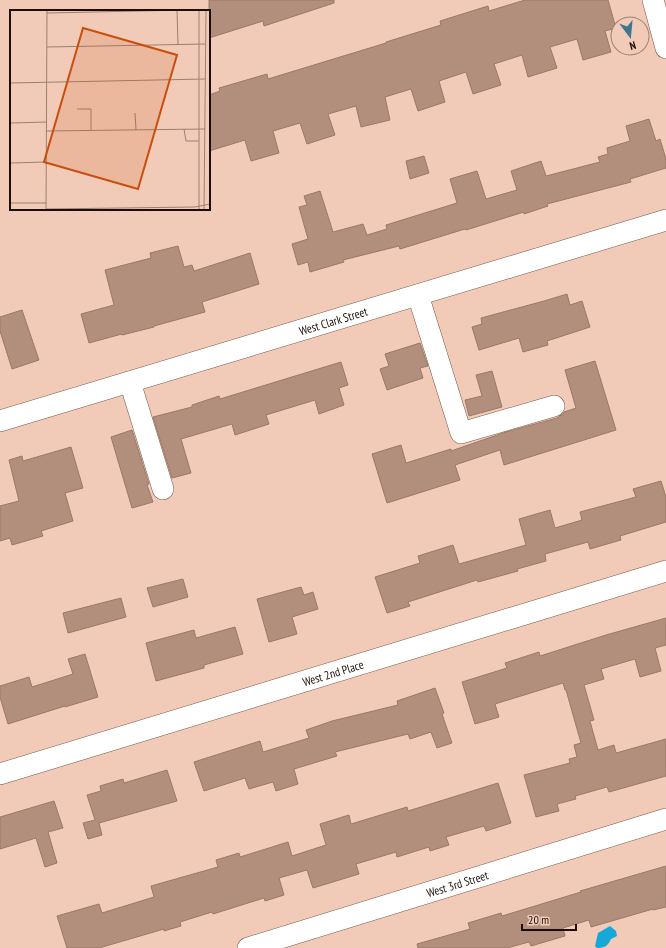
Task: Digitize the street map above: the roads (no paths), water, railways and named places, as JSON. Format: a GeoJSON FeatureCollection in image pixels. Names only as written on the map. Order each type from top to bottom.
{"type":"FeatureCollection","features":[{"type":"Feature","properties":{"kind":"street"},"geometry":{"type":"LineString","coordinates":[[656,1],[666,48]]}},
{"type":"Feature","properties":{"kind":"street","name":"West Clark Street"},"geometry":{"type":"LineString","coordinates":[[0,421],[666,220]]}},
{"type":"Feature","properties":{"kind":"street"},"geometry":{"type":"LineString","coordinates":[[418,295],[461,433],[554,406]]}},
{"type":"Feature","properties":{"kind":"street"},"geometry":{"type":"LineString","coordinates":[[130,382],[163,489]]}},
{"type":"Feature","properties":{"kind":"street","name":"West 2nd Place"},"geometry":{"type":"LineString","coordinates":[[0,774],[666,571]]}},
{"type":"Feature","properties":{"kind":"street","name":"West 3rd Street"},"geometry":{"type":"LineString","coordinates":[[248,948],[666,819]]}},
{"type":"Feature","properties":{"kind":"water"},"geometry":{"type":"Polygon","coordinates":[[[610,926],[616,931],[617,936],[611,939],[606,946],[597,948],[595,946],[598,933],[610,926]]]}}]}
